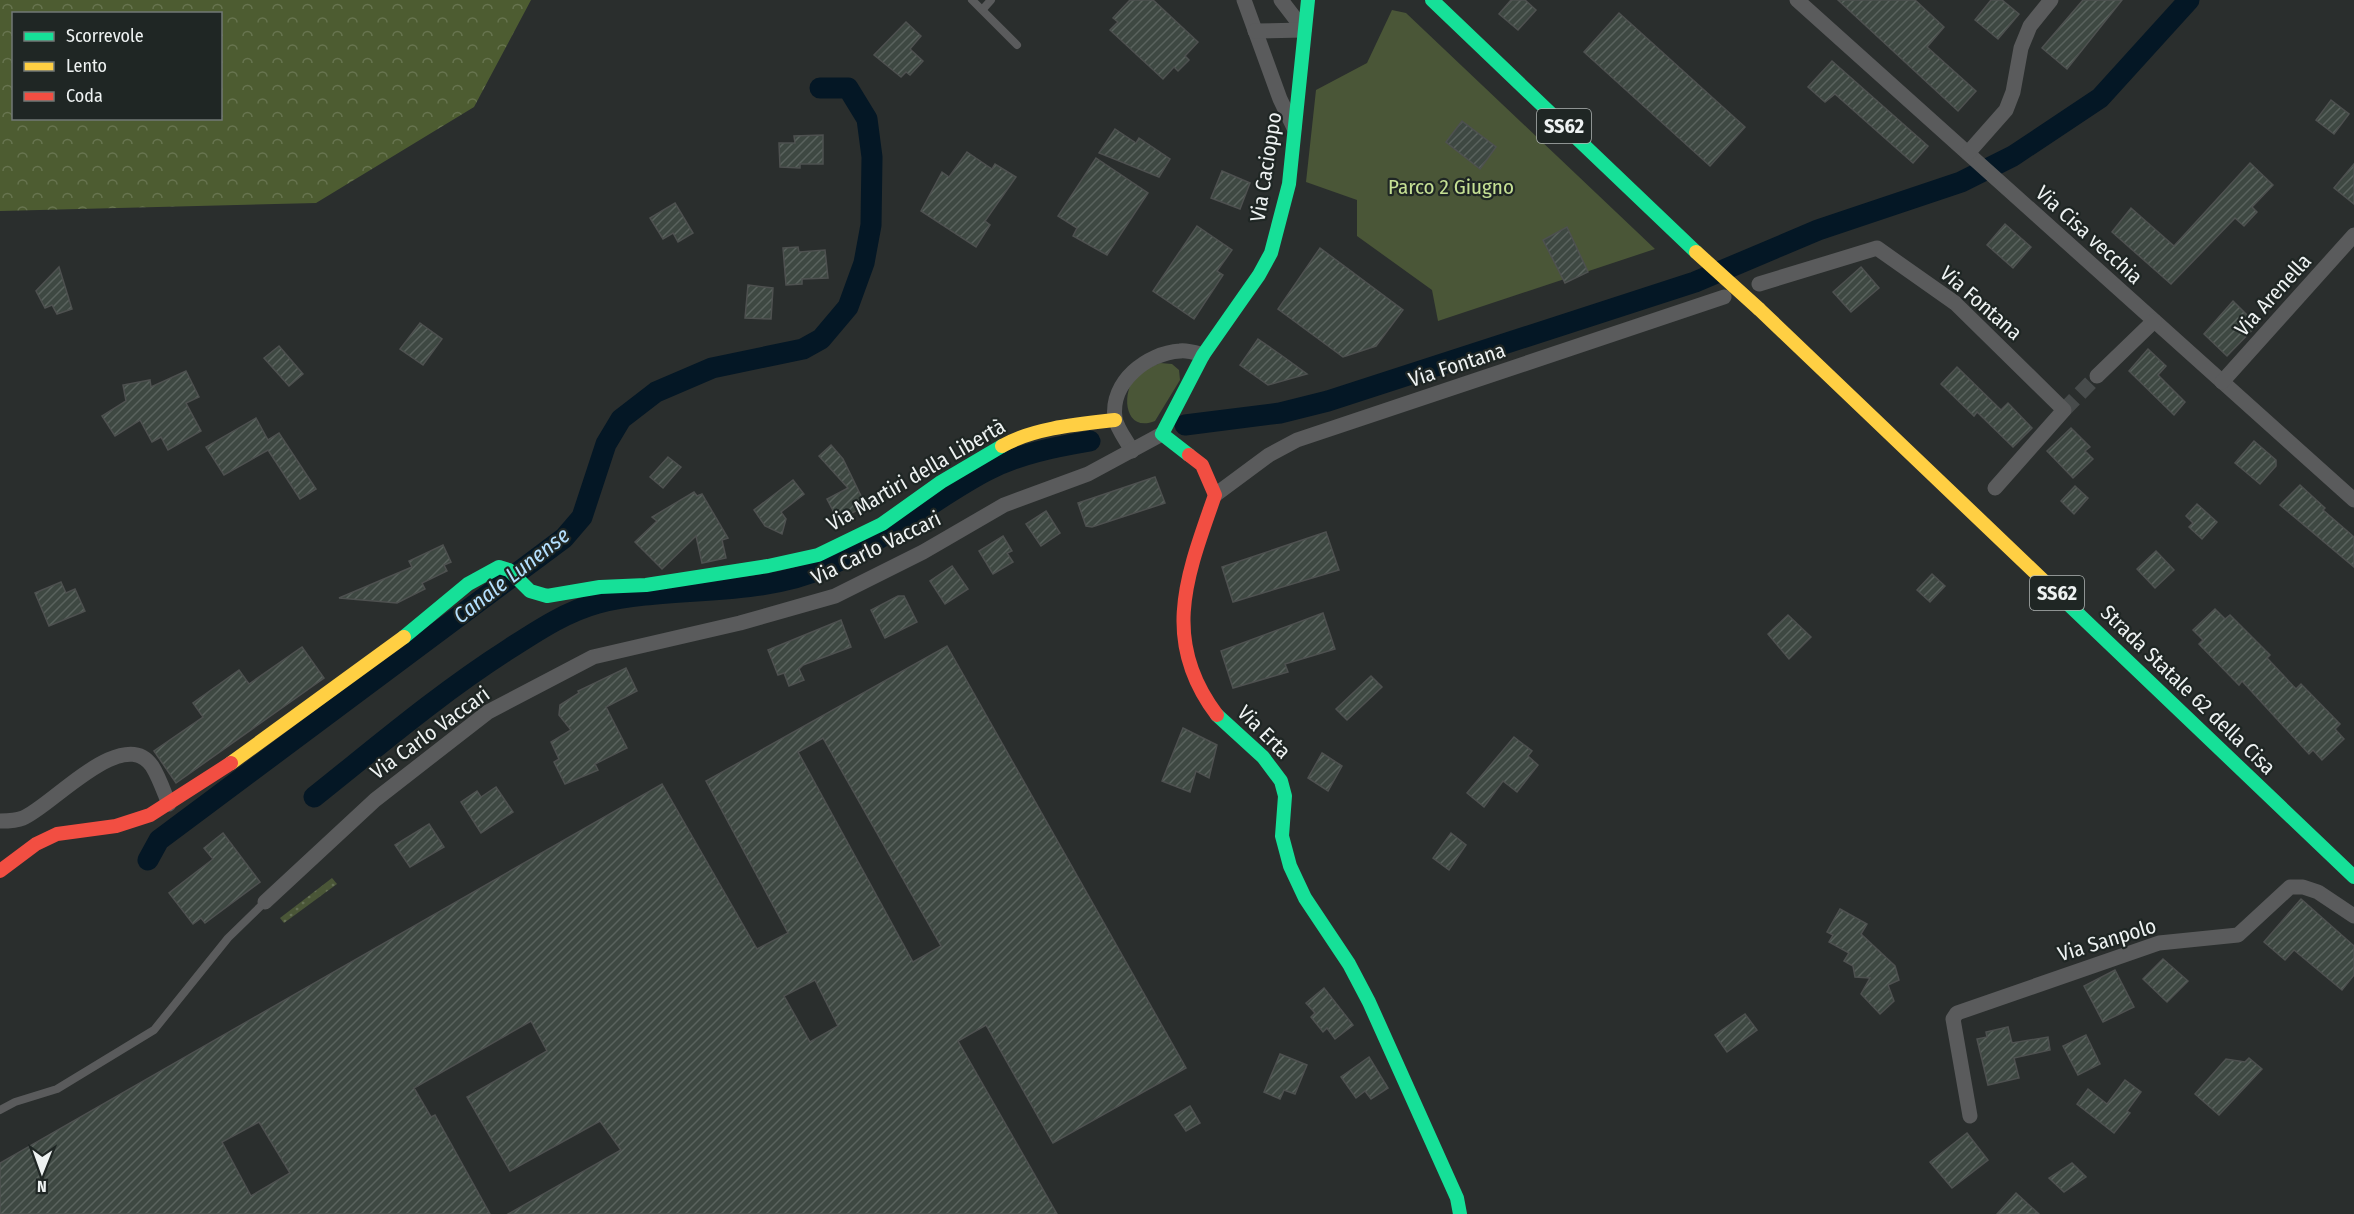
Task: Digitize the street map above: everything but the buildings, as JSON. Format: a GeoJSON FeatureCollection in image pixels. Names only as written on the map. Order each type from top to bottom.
{"type":"FeatureCollection","features":[{"type":"Feature","properties":{"kind":"street"},"geometry":{"type":"LineString","coordinates":[[1244,0],[1280,99],[1294,129]]}},
{"type":"Feature","properties":{"kind":"street"},"geometry":{"type":"LineString","coordinates":[[1281,0],[1304,30]]}},
{"type":"Feature","properties":{"kind":"street","name":"Via Cacioppo"},"geometry":{"type":"LineString","coordinates":[[1203,354],[1240,303],[1271,253],[1285,207],[1308,0]]}},
{"type":"Feature","properties":{"kind":"street","name":"Strada Statale 62 della Cisa"},"geometry":{"type":"LineString","coordinates":[[1432,0],[2354,877]]}},
{"type":"Feature","properties":{"kind":"street","name":"Via Cisa vecchia"},"geometry":{"type":"LineString","coordinates":[[1797,0],[2354,500]]}},
{"type":"Feature","properties":{"kind":"street"},"geometry":{"type":"LineString","coordinates":[[1973,158],[2006,110],[2025,37],[2030,26],[2051,0]]}},
{"type":"Feature","properties":{"kind":"street"},"geometry":{"type":"LineString","coordinates":[[1255,31],[1304,30]]}},
{"type":"Feature","properties":{"kind":"street","name":"Via Arenella"},"geometry":{"type":"LineString","coordinates":[[2222,382],[2354,235]]}},
{"type":"Feature","properties":{"kind":"street","name":"Via Fontana"},"geometry":{"type":"LineString","coordinates":[[1759,284],[1877,248],[1955,303],[2064,410],[1995,488]]}},
{"type":"Feature","properties":{"kind":"street","name":"Via Fontana"},"geometry":{"type":"LineString","coordinates":[[1215,495],[1269,455],[1297,440],[1724,297]]}},
{"type":"Feature","properties":{"kind":"street"},"geometry":{"type":"LineString","coordinates":[[2097,376],[2154,321]]}},
{"type":"Feature","properties":{"kind":"street"},"geometry":{"type":"LineString","coordinates":[[1132,451],[1115,420],[1115,402],[1138,366],[1148,360],[1180,351],[1203,354],[1162,434],[1202,465],[1215,495]]}},
{"type":"Feature","properties":{"kind":"street","name":"Via Martiri della Libertà"},"geometry":{"type":"LineString","coordinates":[[169,804],[223,769],[416,628],[483,573],[499,567],[509,570],[527,589],[540,595],[558,596],[600,587],[646,585],[768,566],[818,555],[882,524],[941,482],[1014,439],[1115,420]]}},
{"type":"Feature","properties":{"kind":"street","name":"Via Carlo Vaccari"},"geometry":{"type":"LineString","coordinates":[[265,902],[375,800],[488,712],[593,657],[746,621],[835,596],[922,552],[1004,505],[1088,474],[1162,434]]}},
{"type":"Feature","properties":{"kind":"street","name":"Via Erta"},"geometry":{"type":"LineString","coordinates":[[1215,495],[1188,576],[1183,599],[1186,662],[1197,690],[1215,712],[1281,780],[1285,797],[1282,845],[1300,889],[1354,973],[1407,1083],[1457,1198],[1460,1214]]}},
{"type":"Feature","properties":{"kind":"street"},"geometry":{"type":"LineString","coordinates":[[0,820],[23,818],[98,764],[124,755],[137,756],[152,766],[169,804],[150,814],[116,826],[57,834],[36,844],[0,871]]}},
{"type":"Feature","properties":{"kind":"street","name":"Via Sanpolo"},"geometry":{"type":"LineString","coordinates":[[1970,1116],[1953,1018],[1957,1013],[2151,946],[2238,935],[2290,887],[2303,886],[2318,892],[2354,916]]}},
{"type":"Feature","properties":{"kind":"lane"},"geometry":{"type":"LineString","coordinates":[[972,0],[1017,45]]}},
{"type":"Feature","properties":{"kind":"lane"},"geometry":{"type":"LineString","coordinates":[[983,9],[991,0]]}},
{"type":"Feature","properties":{"kind":"lane","name":"Via Carlo Vaccari"},"geometry":{"type":"LineString","coordinates":[[0,1110],[15,1102],[57,1089],[154,1030],[228,938],[265,902]]}},
{"type":"Feature","properties":{"kind":"green space"},"geometry":{"type":"Polygon","coordinates":[[[0,0],[531,0],[474,107],[316,203],[0,211],[0,0]]]}},
{"type":"Feature","properties":{"kind":"green space","name":"Parco 2 Giugno"},"geometry":{"type":"Polygon","coordinates":[[[1392,10],[1406,13],[1655,249],[1438,321],[1432,290],[1357,236],[1357,200],[1306,182],[1316,90],[1367,63],[1392,10]]]}},
{"type":"Feature","properties":{"kind":"green space"},"geometry":{"type":"Polygon","coordinates":[[[1160,363],[1172,364],[1179,370],[1180,380],[1155,421],[1144,423],[1136,421],[1128,408],[1129,389],[1139,373],[1160,363]]]}},
{"type":"Feature","properties":{"kind":"green space"},"geometry":{"type":"Polygon","coordinates":[[[332,878],[337,884],[284,923],[280,918],[332,878]]]}},
{"type":"Feature","properties":{"kind":"waterway"},"geometry":{"type":"LineString","coordinates":[[1185,425],[1280,413],[1328,401],[1695,282],[1818,230],[1961,182],[2013,156],[2100,98],[2189,0]]}},
{"type":"Feature","properties":{"kind":"waterway","name":"Canale Lunense"},"geometry":{"type":"LineString","coordinates":[[148,860],[159,840],[564,538],[582,517],[606,444],[621,419],[656,392],[712,368],[803,349],[821,339],[848,307],[864,263],[871,225],[872,157],[867,119],[848,88],[820,88]]}},
{"type":"Feature","properties":{"kind":"waterway"},"geometry":{"type":"LineString","coordinates":[[314,797],[410,720],[483,666],[530,635],[574,611],[598,603],[626,598],[743,587],[800,577],[826,567],[867,546],[966,482],[998,465],[1037,452],[1090,441]]}},
{"type":"Feature","properties":{"kind":"tunnel"},"geometry":{"type":"LineString","coordinates":[[2064,410],[2097,376]]}},
{"type":"Feature","properties":{"kind":"traffic: fast"},"geometry":{"type":"LineString","coordinates":[[1189,455],[1162,434],[1203,355],[1259,275],[1271,253],[1289,184],[1308,0]]}},
{"type":"Feature","properties":{"kind":"traffic: fast"},"geometry":{"type":"LineString","coordinates":[[1432,0],[1696,252]]}},
{"type":"Feature","properties":{"kind":"traffic: fast"},"geometry":{"type":"LineString","coordinates":[[404,637],[468,584],[499,567],[509,570],[530,591],[547,596],[600,587],[646,585],[768,566],[818,555],[882,524],[941,482],[1002,446]]}},
{"type":"Feature","properties":{"kind":"traffic: fast"},"geometry":{"type":"LineString","coordinates":[[2047,584],[2354,877]]}},
{"type":"Feature","properties":{"kind":"traffic: fast"},"geometry":{"type":"LineString","coordinates":[[1217,715],[1263,757],[1281,781],[1285,796],[1282,836],[1290,866],[1305,898],[1349,964],[1369,1002],[1457,1198],[1460,1214]]}},
{"type":"Feature","properties":{"kind":"traffic: slow"},"geometry":{"type":"LineString","coordinates":[[1696,252],[1759,309]]}},
{"type":"Feature","properties":{"kind":"traffic: slow"},"geometry":{"type":"LineString","coordinates":[[1759,309],[2047,584]]}},
{"type":"Feature","properties":{"kind":"traffic: slow"},"geometry":{"type":"LineString","coordinates":[[1002,446],[1042,431],[1115,420]]}},
{"type":"Feature","properties":{"kind":"traffic: slow"},"geometry":{"type":"LineString","coordinates":[[231,763],[404,637]]}},
{"type":"Feature","properties":{"kind":"traffic: jam"},"geometry":{"type":"LineString","coordinates":[[1189,455],[1202,465],[1215,495],[1188,580],[1184,607],[1184,634],[1189,660],[1199,687],[1217,715]]}},
{"type":"Feature","properties":{"kind":"traffic: jam"},"geometry":{"type":"LineString","coordinates":[[0,871],[36,844],[57,834],[116,826],[150,815],[231,763]]}}]}
